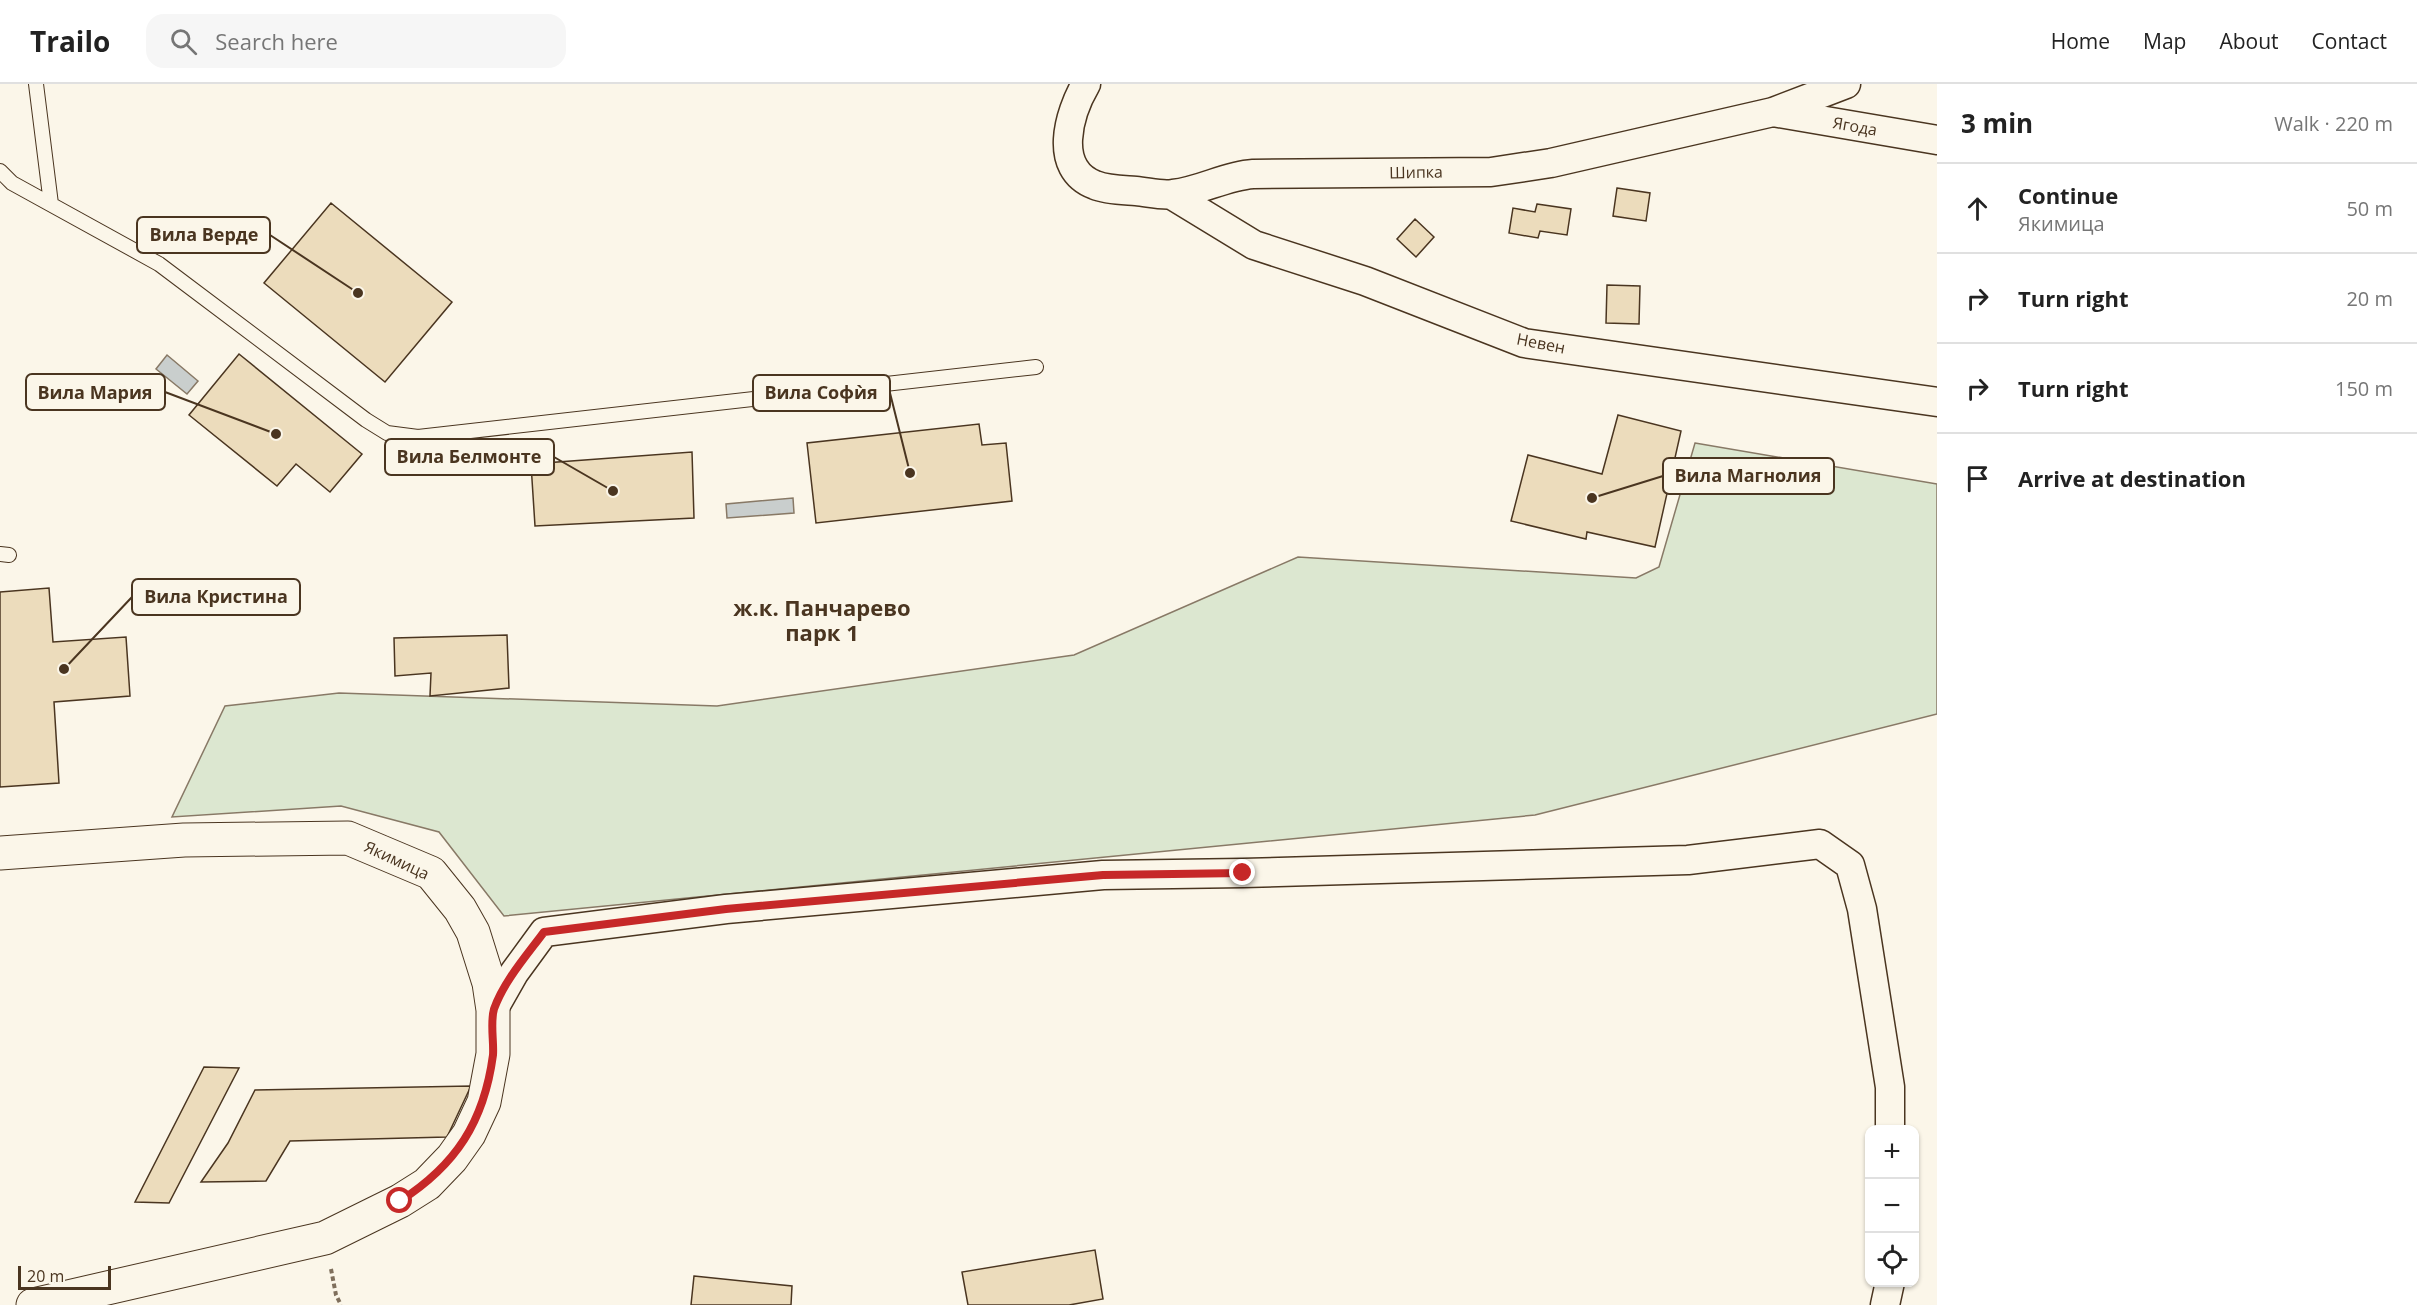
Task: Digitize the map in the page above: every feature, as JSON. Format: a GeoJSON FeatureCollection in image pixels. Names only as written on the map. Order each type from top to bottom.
{"type":"FeatureCollection","features":[{"type":"Feature","properties":{"kind":"street","name":"Шипка"},"geometry":{"type":"LineString","coordinates":[[1086,84],[1077,100],[1069,125],[1068,148],[1075,169],[1085,180],[1096,186],[1172,195],[1233,176],[1253,174],[1491,172],[1551,163],[1773,112],[1846,84]]}},
{"type":"Feature","properties":{"kind":"street","name":"Ягода"},"geometry":{"type":"LineString","coordinates":[[1773,112],[1937,140]]}},
{"type":"Feature","properties":{"kind":"street","name":"Невен"},"geometry":{"type":"LineString","coordinates":[[1172,195],[1254,245],[1365,281],[1524,343],[1937,402]]}},
{"type":"Feature","properties":{"kind":"street","name":"Якимица"},"geometry":{"type":"LineString","coordinates":[[0,853],[184,840],[348,838],[431,873],[460,909],[473,932],[489,983],[494,1010],[493,1054],[484,1102],[470,1134],[452,1158],[427,1184],[400,1201],[325,1238],[33,1305]]}},
{"type":"Feature","properties":{"kind":"street"},"geometry":{"type":"LineString","coordinates":[[494,1010],[514,973],[544,932],[726,909],[1103,875],[1688,860],[1820,844],[1850,865],[1862,909],[1890,1087],[1890,1125]]}},
{"type":"Feature","properties":{"kind":"street"},"geometry":{"type":"LineString","coordinates":[[1885,1305],[1889,1287]]}},
{"type":"Feature","properties":{"kind":"lane"},"geometry":{"type":"LineString","coordinates":[[36,84],[51,204]]}},
{"type":"Feature","properties":{"kind":"lane"},"geometry":{"type":"LineString","coordinates":[[0,171],[12,183],[159,264],[366,420],[387,433],[418,437],[1036,367]]}},
{"type":"Feature","properties":{"kind":"green space"},"geometry":{"type":"Polygon","coordinates":[[[1695,443],[1937,484],[1937,714],[1535,815],[504,916],[439,832],[341,806],[172,817],[225,706],[339,693],[717,706],[1074,655],[1298,557],[1636,578],[1659,567],[1695,443]]]}},
{"type":"Feature","properties":{"kind":"shaded area"},"geometry":{"type":"Polygon","coordinates":[[[167,355],[198,381],[187,394],[156,369],[167,355]]]}},
{"type":"Feature","properties":{"kind":"shaded area"},"geometry":{"type":"Polygon","coordinates":[[[793,498],[794,513],[727,518],[726,504],[793,498]]]}},
{"type":"Feature","properties":{"kind":"building"},"geometry":{"type":"Polygon","coordinates":[[[1617,188],[1650,193],[1646,221],[1613,216],[1617,188]]]}},
{"type":"Feature","properties":{"kind":"building"},"geometry":{"type":"Polygon","coordinates":[[[331,203],[452,302],[385,382],[264,283],[331,203]]]}},
{"type":"Feature","properties":{"kind":"building"},"geometry":{"type":"Polygon","coordinates":[[[1537,204],[1571,209],[1567,235],[1540,231],[1538,238],[1509,233],[1513,208],[1535,212],[1537,204]]]}},
{"type":"Feature","properties":{"kind":"building"},"geometry":{"type":"Polygon","coordinates":[[[1415,219],[1434,237],[1416,257],[1397,239],[1415,219]]]}},
{"type":"Feature","properties":{"kind":"building"},"geometry":{"type":"Polygon","coordinates":[[[1607,285],[1640,286],[1639,324],[1606,323],[1607,285]]]}},
{"type":"Feature","properties":{"kind":"building"},"geometry":{"type":"Polygon","coordinates":[[[239,354],[362,454],[330,492],[296,464],[277,486],[189,415],[239,354]]]}},
{"type":"Feature","properties":{"kind":"building"},"geometry":{"type":"Polygon","coordinates":[[[1618,415],[1681,431],[1655,547],[1587,532],[1586,539],[1511,521],[1528,455],[1602,474],[1618,415]]]}},
{"type":"Feature","properties":{"kind":"building"},"geometry":{"type":"Polygon","coordinates":[[[979,424],[982,445],[1006,443],[1012,501],[816,523],[807,443],[979,424]]]}},
{"type":"Feature","properties":{"kind":"building"},"geometry":{"type":"Polygon","coordinates":[[[692,452],[694,518],[535,526],[531,464],[692,452]]]}},
{"type":"Feature","properties":{"kind":"building"},"geometry":{"type":"Polygon","coordinates":[[[49,588],[53,642],[126,637],[130,696],[54,702],[59,783],[0,787],[0,592],[49,588]]]}},
{"type":"Feature","properties":{"kind":"building"},"geometry":{"type":"Polygon","coordinates":[[[507,635],[509,688],[430,696],[431,673],[395,676],[394,638],[507,635]]]}},
{"type":"Feature","properties":{"kind":"building"},"geometry":{"type":"Polygon","coordinates":[[[204,1067],[239,1068],[169,1203],[135,1202],[204,1067]]]}},
{"type":"Feature","properties":{"kind":"building"},"geometry":{"type":"Polygon","coordinates":[[[471,1086],[447,1137],[290,1141],[266,1181],[201,1182],[228,1143],[255,1090],[471,1086]]]}},
{"type":"Feature","properties":{"kind":"building"},"geometry":{"type":"Polygon","coordinates":[[[1095,1250],[1103,1299],[1069,1305],[968,1305],[962,1272],[1095,1250]]]}},
{"type":"Feature","properties":{"kind":"building"},"geometry":{"type":"Polygon","coordinates":[[[694,1276],[792,1286],[791,1305],[691,1305],[694,1276]]]}},
{"type":"Feature","properties":{"kind":"place","name":"Вила Верде"},"geometry":{"type":"Point","coordinates":[358,293]}},
{"type":"Feature","properties":{"kind":"place","name":"Вила Мария"},"geometry":{"type":"Point","coordinates":[276,434]}},
{"type":"Feature","properties":{"kind":"place","name":"Вила Софѝя"},"geometry":{"type":"Point","coordinates":[910,473]}},
{"type":"Feature","properties":{"kind":"place","name":"Вила Белмонте"},"geometry":{"type":"Point","coordinates":[613,491]}},
{"type":"Feature","properties":{"kind":"place","name":"Вила Магнолия"},"geometry":{"type":"Point","coordinates":[1592,498]}},
{"type":"Feature","properties":{"kind":"place","name":"Вила Кристина"},"geometry":{"type":"Point","coordinates":[64,669]}},
{"type":"Feature","properties":{"kind":"district","name":"ж.к. Панчарево парк 1"},"geometry":{"type":"Point","coordinates":[822,620]}},
{"type":"Feature","properties":{"kind":"route"},"geometry":{"type":"LineString","coordinates":[[400,1201],[427,1184],[452,1158],[470,1134],[484,1102],[493,1054],[494,1010],[514,973],[544,932],[726,909],[1103,875],[1243,873]]}}]}
